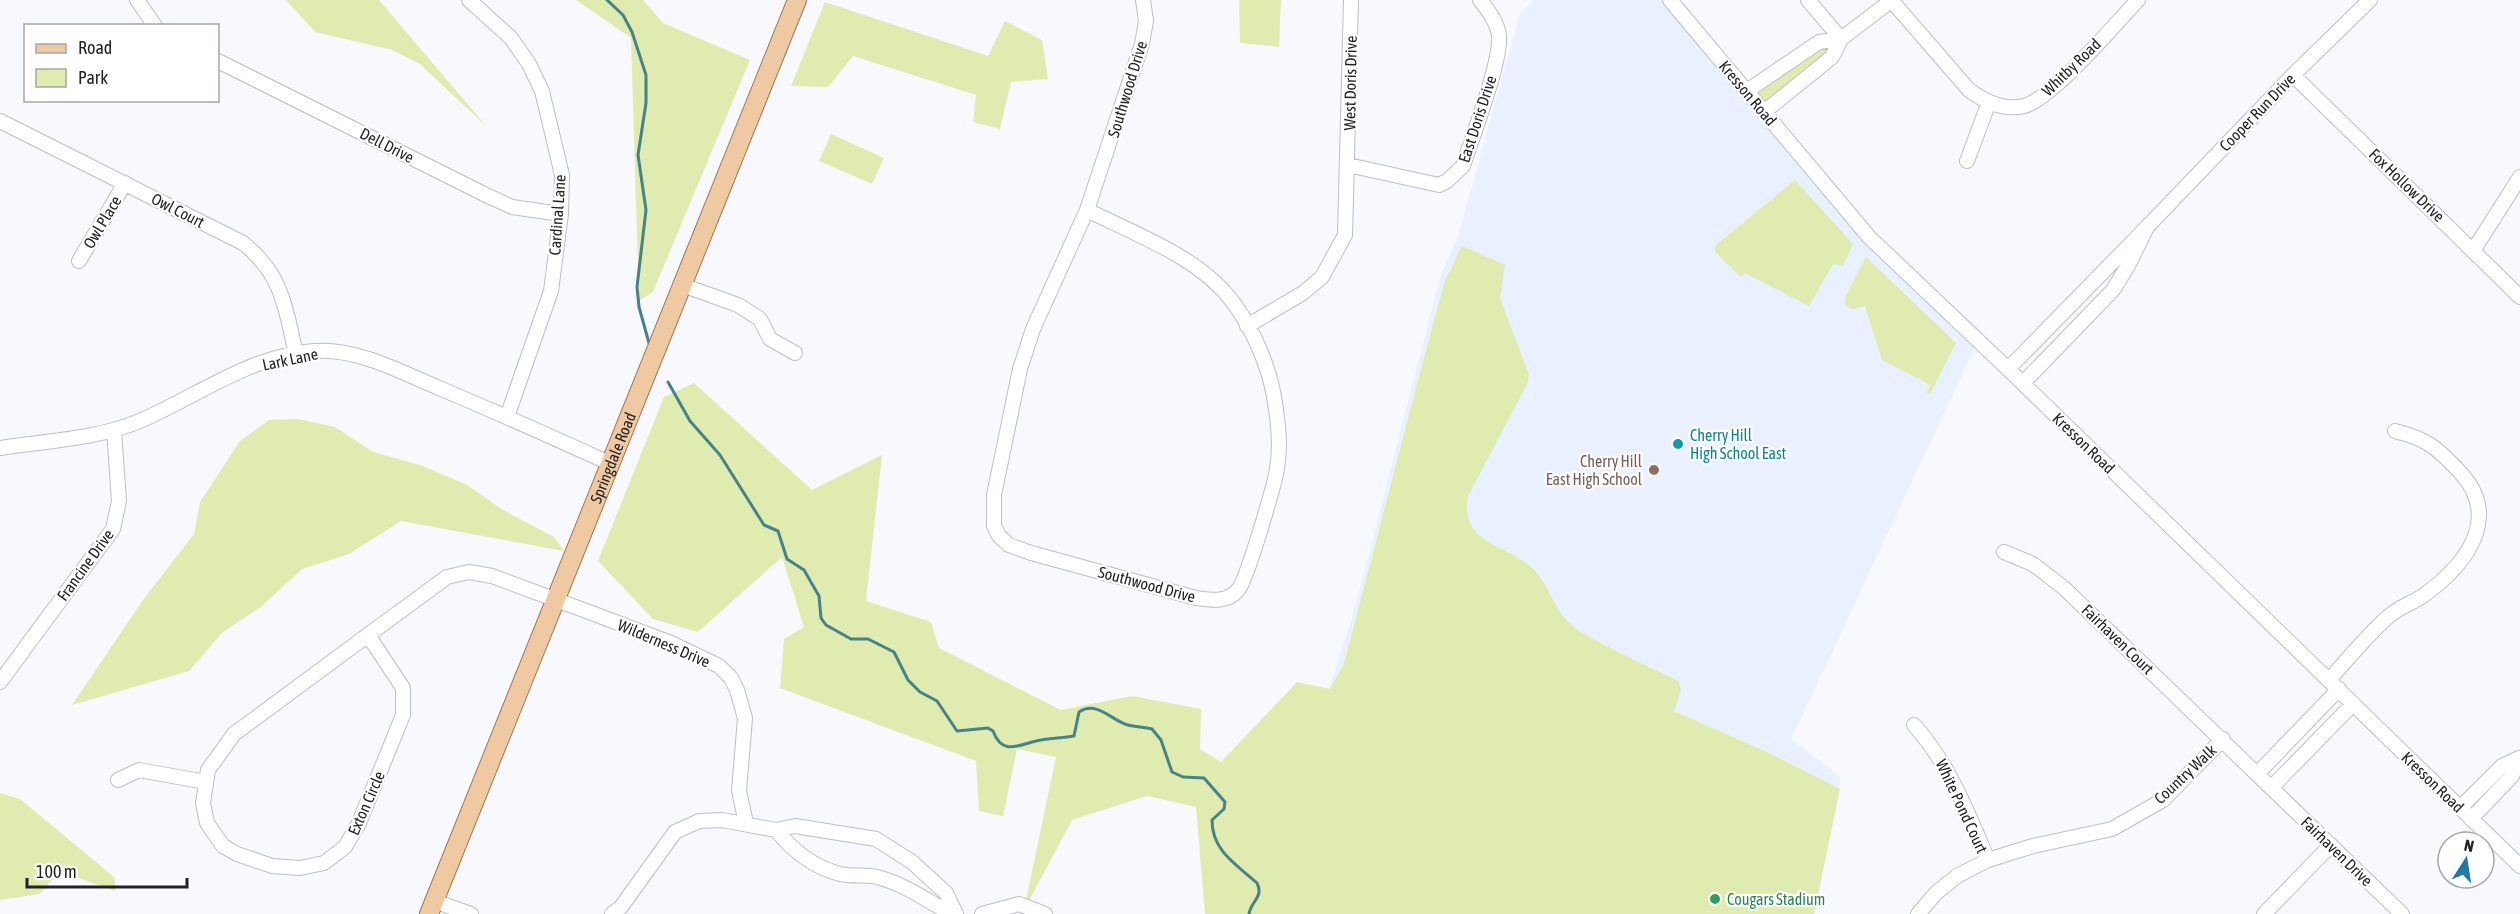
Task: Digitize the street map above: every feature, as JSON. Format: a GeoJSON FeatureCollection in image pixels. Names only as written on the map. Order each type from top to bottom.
{"type":"FeatureCollection","features":[{"type":"Feature","properties":{"kind":"main road","name":"Springdale Road"},"geometry":{"type":"LineString","coordinates":[[431,908],[797,0]]}},
{"type":"Feature","properties":{"kind":"street"},"geometry":{"type":"LineString","coordinates":[[137,0],[154,24]]}},
{"type":"Feature","properties":{"kind":"street","name":"Cardinal Lane"},"geometry":{"type":"LineString","coordinates":[[469,0],[511,38],[529,64],[542,91],[562,175],[561,214],[550,291],[507,417]]}},
{"type":"Feature","properties":{"kind":"street","name":"Southwood Drive"},"geometry":{"type":"LineString","coordinates":[[1087,210],[1173,254],[1212,280],[1234,304],[1265,365],[1274,395],[1278,437],[1277,468],[1243,583],[1237,591],[1217,601],[1196,598],[1031,553],[1009,545],[999,536],[994,526],[993,504],[1020,369],[1033,329],[1087,210],[1142,44],[1146,21],[1143,0]]}},
{"type":"Feature","properties":{"kind":"street","name":"West Doris Drive"},"geometry":{"type":"LineString","coordinates":[[1348,165],[1351,0]]}},
{"type":"Feature","properties":{"kind":"street","name":"East Doris Drive"},"geometry":{"type":"LineString","coordinates":[[1348,165],[1438,185],[1464,166],[1493,69],[1499,37],[1496,26],[1480,0]]}},
{"type":"Feature","properties":{"kind":"street","name":"Kresson Road"},"geometry":{"type":"LineString","coordinates":[[1670,0],[1869,237],[2023,383],[2520,866]]}},
{"type":"Feature","properties":{"kind":"street"},"geometry":{"type":"LineString","coordinates":[[1808,0],[1841,39]]}},
{"type":"Feature","properties":{"kind":"street"},"geometry":{"type":"LineString","coordinates":[[1764,112],[1832,57],[1841,39],[1892,0]]}},
{"type":"Feature","properties":{"kind":"street","name":"Whitby Road"},"geometry":{"type":"LineString","coordinates":[[1892,0],[1969,90],[2001,106],[2022,106],[2034,102],[2053,87],[2138,0]]}},
{"type":"Feature","properties":{"kind":"street","name":"Cooper Run Drive"},"geometry":{"type":"LineString","coordinates":[[2008,369],[2293,75],[2370,0]]}},
{"type":"Feature","properties":{"kind":"street"},"geometry":{"type":"LineString","coordinates":[[1747,92],[1819,42],[1841,39]]}},
{"type":"Feature","properties":{"kind":"street","name":"Dell Drive"},"geometry":{"type":"LineString","coordinates":[[219,61],[512,207],[561,214]]}},
{"type":"Feature","properties":{"kind":"street","name":"Fox Hollow Drive"},"geometry":{"type":"LineString","coordinates":[[2293,75],[2520,297]]}},
{"type":"Feature","properties":{"kind":"street"},"geometry":{"type":"LineString","coordinates":[[1967,161],[1989,102]]}},
{"type":"Feature","properties":{"kind":"street","name":"Owl Court"},"geometry":{"type":"LineString","coordinates":[[0,121],[243,243],[271,271],[281,290],[296,354]]}},
{"type":"Feature","properties":{"kind":"street"},"geometry":{"type":"LineString","coordinates":[[1247,326],[1303,293],[1322,277],[1331,264],[1345,236],[1348,165]]}},
{"type":"Feature","properties":{"kind":"street"},"geometry":{"type":"LineString","coordinates":[[2473,251],[2520,177]]}},
{"type":"Feature","properties":{"kind":"street","name":"Owl Place"},"geometry":{"type":"LineString","coordinates":[[78,261],[125,183]]}},
{"type":"Feature","properties":{"kind":"street","name":"Cooper Run Drive"},"geometry":{"type":"LineString","coordinates":[[2023,383],[2113,290],[2147,227]]}},
{"type":"Feature","properties":{"kind":"street"},"geometry":{"type":"LineString","coordinates":[[682,285],[738,305],[760,319],[770,339],[795,353]]}},
{"type":"Feature","properties":{"kind":"street","name":"Lark Lane"},"geometry":{"type":"LineString","coordinates":[[0,448],[114,430],[141,421],[268,360],[313,351],[339,352],[372,360],[507,417],[609,464]]}},
{"type":"Feature","properties":{"kind":"street","name":"Francine Drive"},"geometry":{"type":"LineString","coordinates":[[0,682],[113,529],[119,501],[114,430]]}},
{"type":"Feature","properties":{"kind":"street"},"geometry":{"type":"LineString","coordinates":[[2258,774],[2334,685],[2386,619],[2422,597],[2473,544],[2478,529],[2478,504],[2469,481],[2423,438],[2395,431]]}},
{"type":"Feature","properties":{"kind":"street","name":"Fairhaven Court"},"geometry":{"type":"LineString","coordinates":[[2004,552],[2033,564],[2064,588],[2223,739]]}},
{"type":"Feature","properties":{"kind":"street","name":"Exton Circle"},"geometry":{"type":"LineString","coordinates":[[368,635],[403,688],[403,715],[360,823],[345,847],[324,863],[300,868],[272,866],[237,854],[223,846],[207,823],[203,803],[208,770],[234,734],[368,635],[447,577],[469,572],[492,576],[555,599]]}},
{"type":"Feature","properties":{"kind":"street","name":"Wilderness Drive"},"geometry":{"type":"LineString","coordinates":[[555,599],[671,643],[719,666],[730,678],[743,705],[745,718],[739,791],[746,823]]}},
{"type":"Feature","properties":{"kind":"street"},"geometry":{"type":"LineString","coordinates":[[2272,787],[2353,704]]}},
{"type":"Feature","properties":{"kind":"street","name":"White Pond Court"},"geometry":{"type":"LineString","coordinates":[[1914,725],[1934,747],[1957,788],[1988,860]]}},
{"type":"Feature","properties":{"kind":"street","name":"Country Walk"},"geometry":{"type":"LineString","coordinates":[[1918,914],[1936,893],[1957,876],[1988,860],[2033,846],[2112,829],[2163,800],[2223,739],[2272,787]]}},
{"type":"Feature","properties":{"kind":"street"},"geometry":{"type":"LineString","coordinates":[[2460,808],[2502,766],[2519,758]]}},
{"type":"Feature","properties":{"kind":"street"},"geometry":{"type":"LineString","coordinates":[[2471,819],[2512,776],[2519,758]]}},
{"type":"Feature","properties":{"kind":"street"},"geometry":{"type":"LineString","coordinates":[[118,780],[139,770],[206,782]]}},
{"type":"Feature","properties":{"kind":"street","name":"Fairhaven Drive"},"geometry":{"type":"LineString","coordinates":[[2272,787],[2402,914]]}},
{"type":"Feature","properties":{"kind":"street"},"geometry":{"type":"LineString","coordinates":[[612,914],[621,907],[675,832],[699,821],[722,820],[776,830],[795,826],[876,839],[912,862],[946,893],[954,914]]}},
{"type":"Feature","properties":{"kind":"street"},"geometry":{"type":"LineString","coordinates":[[776,830],[788,845],[812,864],[841,874],[876,877],[916,892],[954,914]]}},
{"type":"Feature","properties":{"kind":"street"},"geometry":{"type":"LineString","coordinates":[[2264,914],[2331,845]]}},
{"type":"Feature","properties":{"kind":"street"},"geometry":{"type":"LineString","coordinates":[[982,914],[1019,904],[1045,914]]}},
{"type":"Feature","properties":{"kind":"street"},"geometry":{"type":"LineString","coordinates":[[431,908],[471,914]]}},
{"type":"Feature","properties":{"kind":"shaded area","name":"Cherry Hill East High School"},"geometry":{"type":"Polygon","coordinates":[[[1533,0],[1681,0],[1875,232],[1982,332],[1791,739],[1841,777],[1814,914],[1269,914],[1311,746],[1355,608],[1440,278],[1459,233],[1520,14],[1533,0]]]}},
{"type":"Feature","properties":{"kind":"green space"},"geometry":{"type":"Polygon","coordinates":[[[286,0],[379,0],[487,127],[420,64],[392,50],[315,32],[286,0]]]}},
{"type":"Feature","properties":{"kind":"green space"},"geometry":{"type":"Polygon","coordinates":[[[576,0],[643,0],[663,23],[750,60],[653,292],[639,301],[631,38],[576,0]]]}},
{"type":"Feature","properties":{"kind":"green space"},"geometry":{"type":"Polygon","coordinates":[[[1239,0],[1281,0],[1279,47],[1240,43],[1239,0]]]}},
{"type":"Feature","properties":{"kind":"green space"},"geometry":{"type":"Polygon","coordinates":[[[825,2],[988,56],[1005,21],[1042,40],[1048,79],[1011,82],[1000,129],[973,122],[976,95],[853,56],[828,87],[791,86],[825,2]]]}},
{"type":"Feature","properties":{"kind":"green space"},"geometry":{"type":"Polygon","coordinates":[[[1841,39],[1764,112],[1747,91],[1819,42],[1841,39]]]}},
{"type":"Feature","properties":{"kind":"green space"},"geometry":{"type":"Polygon","coordinates":[[[831,134],[884,158],[872,184],[819,161],[831,134]]]}},
{"type":"Feature","properties":{"kind":"green space"},"geometry":{"type":"Polygon","coordinates":[[[1795,180],[1853,244],[1843,266],[1833,264],[1809,306],[1745,273],[1741,277],[1715,252],[1715,246],[1795,180]]]}},
{"type":"Feature","properties":{"kind":"green space"},"geometry":{"type":"Polygon","coordinates":[[[1462,246],[1505,265],[1500,298],[1529,375],[1527,384],[1468,496],[1467,512],[1470,524],[1486,541],[1532,568],[1563,616],[1577,629],[1604,645],[1678,681],[1681,690],[1674,711],[1771,754],[1840,789],[1814,914],[1205,914],[1196,807],[1147,796],[1072,820],[1024,910],[1056,757],[1017,749],[1003,816],[979,811],[976,761],[780,688],[784,639],[804,627],[782,557],[698,632],[653,619],[598,561],[664,397],[694,383],[812,490],[882,455],[866,601],[931,622],[939,648],[1061,710],[1132,696],[1201,709],[1200,749],[1221,762],[1297,682],[1330,689],[1344,664],[1445,281],[1462,246]]]}},
{"type":"Feature","properties":{"kind":"green space"},"geometry":{"type":"Polygon","coordinates":[[[1866,257],[1956,343],[1930,394],[1927,393],[1930,385],[1882,360],[1865,306],[1852,309],[1845,305],[1845,298],[1866,257]]]}},
{"type":"Feature","properties":{"kind":"green space"},"geometry":{"type":"Polygon","coordinates":[[[297,419],[335,427],[373,452],[423,466],[467,485],[503,510],[554,537],[564,551],[401,521],[349,554],[302,569],[262,606],[223,632],[189,671],[72,705],[143,600],[194,534],[200,502],[240,441],[269,420],[297,419]]]}},
{"type":"Feature","properties":{"kind":"green space"},"geometry":{"type":"Polygon","coordinates":[[[0,793],[20,799],[115,878],[115,891],[60,871],[40,894],[0,900],[0,793]]]}},
{"type":"Feature","properties":{"kind":"waterway"},"geometry":{"type":"LineString","coordinates":[[607,0],[623,15],[632,32],[646,75],[646,103],[638,155],[646,210],[637,287],[639,307],[649,343]]}},
{"type":"Feature","properties":{"kind":"waterway"},"geometry":{"type":"LineString","coordinates":[[668,382],[690,421],[720,455],[764,525],[778,531],[787,559],[804,570],[819,596],[821,618],[826,625],[851,639],[868,639],[894,652],[908,680],[920,692],[937,701],[957,731],[988,728],[1007,747],[1074,736],[1079,712],[1092,708],[1122,723],[1152,729],[1161,740],[1172,772],[1183,777],[1204,778],[1225,802],[1224,809],[1212,820],[1213,831],[1221,849],[1257,883],[1258,896],[1249,914]]}},
{"type":"Feature","properties":{"kind":"place","name":"Cherry Hill High School East"},"geometry":{"type":"Point","coordinates":[1678,444]}},
{"type":"Feature","properties":{"kind":"place","name":"Cherry Hill East High School"},"geometry":{"type":"Point","coordinates":[1654,470]}},
{"type":"Feature","properties":{"kind":"place","name":"Cougars Stadium"},"geometry":{"type":"Point","coordinates":[1715,899]}}]}
